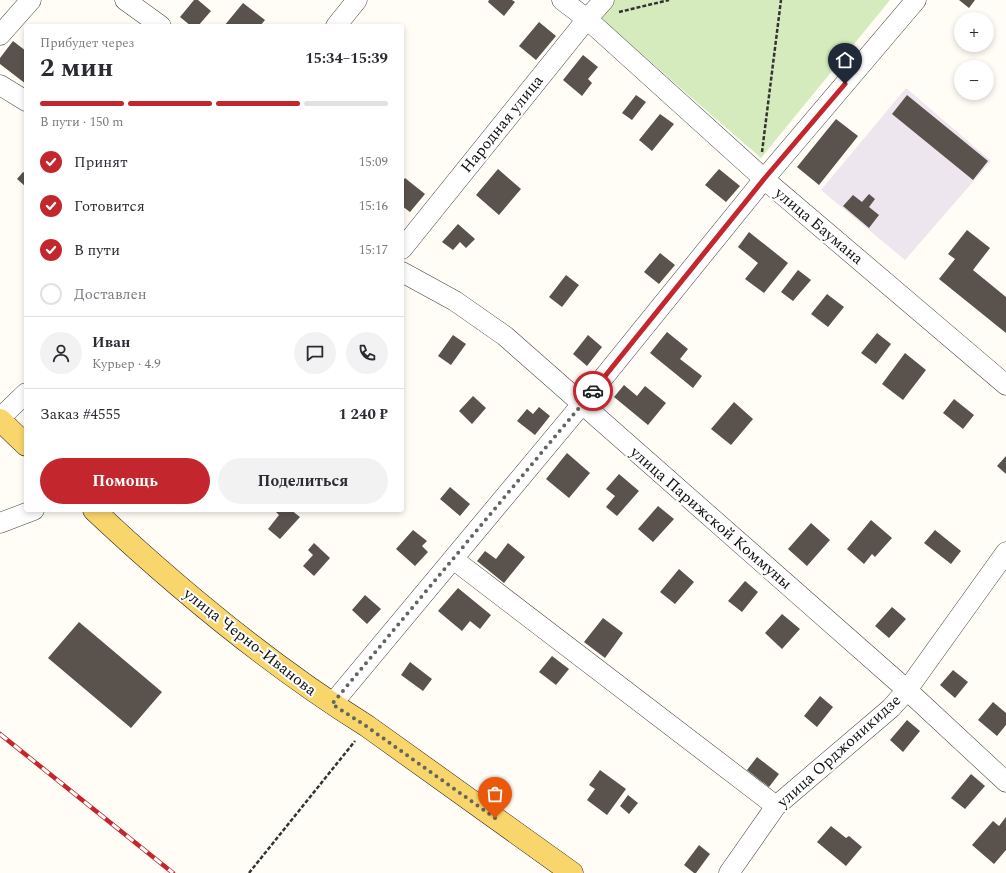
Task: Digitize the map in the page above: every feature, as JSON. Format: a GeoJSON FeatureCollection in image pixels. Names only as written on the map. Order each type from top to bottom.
{"type":"FeatureCollection","features":[{"type":"Feature","properties":{"kind":"main road"},"geometry":{"type":"LineString","coordinates":[[0,419],[24,443]]}},
{"type":"Feature","properties":{"kind":"main road","name":"улица Черно-Иванова"},"geometry":{"type":"LineString","coordinates":[[96,512],[184,591],[255,648],[572,873]]}},
{"type":"Feature","properties":{"kind":"street"},"geometry":{"type":"LineString","coordinates":[[0,35],[31,0]]}},
{"type":"Feature","properties":{"kind":"street"},"geometry":{"type":"LineString","coordinates":[[124,0],[158,24]]}},
{"type":"Feature","properties":{"kind":"street"},"geometry":{"type":"LineString","coordinates":[[338,24],[357,0]]}},
{"type":"Feature","properties":{"kind":"street","name":"улица Баумана"},"geometry":{"type":"LineString","coordinates":[[562,0],[587,19],[759,175],[1006,385]]}},
{"type":"Feature","properties":{"kind":"street","name":"Народная улица"},"geometry":{"type":"LineString","coordinates":[[404,247],[587,19],[604,0]]}},
{"type":"Feature","properties":{"kind":"street"},"geometry":{"type":"LineString","coordinates":[[332,704],[582,404],[759,175],[916,0]]}},
{"type":"Feature","properties":{"kind":"street"},"geometry":{"type":"LineString","coordinates":[[0,85],[24,100]]}},
{"type":"Feature","properties":{"kind":"street","name":"улица Парижской Коммуны"},"geometry":{"type":"LineString","coordinates":[[404,273],[455,302],[505,336],[907,690],[1006,782]]}},
{"type":"Feature","properties":{"kind":"street"},"geometry":{"type":"LineString","coordinates":[[0,419],[24,395]]}},
{"type":"Feature","properties":{"kind":"street"},"geometry":{"type":"LineString","coordinates":[[0,523],[29,512]]}},
{"type":"Feature","properties":{"kind":"street","name":"улица Орджоникидзе"},"geometry":{"type":"LineString","coordinates":[[729,873],[776,806],[891,708],[907,690],[1006,552]]}},
{"type":"Feature","properties":{"kind":"street"},"geometry":{"type":"LineString","coordinates":[[453,559],[776,806]]}},
{"type":"Feature","properties":{"kind":"path"},"geometry":{"type":"LineString","coordinates":[[587,19],[669,0]]}},
{"type":"Feature","properties":{"kind":"path"},"geometry":{"type":"LineString","coordinates":[[759,175],[781,0]]}},
{"type":"Feature","properties":{"kind":"path"},"geometry":{"type":"LineString","coordinates":[[249,873],[366,726]]}},
{"type":"Feature","properties":{"kind":"shaded area"},"geometry":{"type":"Polygon","coordinates":[[[906,88],[991,161],[905,260],[821,190],[906,88]]]}},
{"type":"Feature","properties":{"kind":"green space"},"geometry":{"type":"Polygon","coordinates":[[[615,0],[890,0],[761,158],[599,17],[615,0]]]}},
{"type":"Feature","properties":{"kind":"building"},"geometry":{"type":"Polygon","coordinates":[[[194,0],[198,0],[211,11],[200,24],[189,24],[180,17],[194,0]]]}},
{"type":"Feature","properties":{"kind":"building"},"geometry":{"type":"Polygon","coordinates":[[[489,0],[512,0],[515,2],[504,16],[488,2],[489,0]]]}},
{"type":"Feature","properties":{"kind":"building"},"geometry":{"type":"Polygon","coordinates":[[[959,0],[975,0],[969,8],[959,0]]]}},
{"type":"Feature","properties":{"kind":"building"},"geometry":{"type":"Polygon","coordinates":[[[243,3],[265,20],[262,24],[226,24],[243,3]]]}},
{"type":"Feature","properties":{"kind":"building"},"geometry":{"type":"Polygon","coordinates":[[[539,22],[556,36],[536,60],[519,46],[539,22]]]}},
{"type":"Feature","properties":{"kind":"building"},"geometry":{"type":"Polygon","coordinates":[[[13,41],[24,49],[24,82],[0,64],[0,58],[13,41]]]}},
{"type":"Feature","properties":{"kind":"building"},"geometry":{"type":"Polygon","coordinates":[[[583,55],[598,67],[588,79],[592,83],[582,96],[563,80],[583,55]]]}},
{"type":"Feature","properties":{"kind":"building"},"geometry":{"type":"Polygon","coordinates":[[[636,95],[646,102],[632,120],[622,113],[636,95]]]}},
{"type":"Feature","properties":{"kind":"building"},"geometry":{"type":"Polygon","coordinates":[[[907,95],[988,161],[973,180],[892,114],[907,95]]]}},
{"type":"Feature","properties":{"kind":"building"},"geometry":{"type":"Polygon","coordinates":[[[660,114],[674,124],[652,151],[639,140],[660,114]]]}},
{"type":"Feature","properties":{"kind":"building"},"geometry":{"type":"Polygon","coordinates":[[[836,119],[858,136],[819,185],[797,167],[836,119]]]}},
{"type":"Feature","properties":{"kind":"building"},"geometry":{"type":"Polygon","coordinates":[[[498,169],[521,189],[499,215],[476,195],[498,169]]]}},
{"type":"Feature","properties":{"kind":"building"},"geometry":{"type":"Polygon","coordinates":[[[719,169],[740,186],[726,202],[705,185],[719,169]]]}},
{"type":"Feature","properties":{"kind":"building"},"geometry":{"type":"Polygon","coordinates":[[[23,172],[24,173],[24,185],[17,179],[23,172]]]}},
{"type":"Feature","properties":{"kind":"building"},"geometry":{"type":"Polygon","coordinates":[[[405,178],[425,194],[410,212],[404,208],[405,178]]]}},
{"type":"Feature","properties":{"kind":"building"},"geometry":{"type":"Polygon","coordinates":[[[869,194],[875,199],[869,207],[879,215],[869,228],[843,206],[853,195],[862,202],[869,194]]]}},
{"type":"Feature","properties":{"kind":"building"},"geometry":{"type":"Polygon","coordinates":[[[458,224],[475,239],[466,248],[460,242],[453,250],[442,242],[458,224]]]}},
{"type":"Feature","properties":{"kind":"building"},"geometry":{"type":"Polygon","coordinates":[[[967,230],[990,248],[973,270],[1006,297],[1006,333],[939,279],[955,259],[948,254],[967,230]]]}},
{"type":"Feature","properties":{"kind":"building"},"geometry":{"type":"Polygon","coordinates":[[[749,232],[788,263],[764,293],[745,279],[758,263],[738,247],[749,232]]]}},
{"type":"Feature","properties":{"kind":"building"},"geometry":{"type":"Polygon","coordinates":[[[660,253],[675,265],[659,284],[644,272],[660,253]]]}},
{"type":"Feature","properties":{"kind":"building"},"geometry":{"type":"Polygon","coordinates":[[[798,270],[811,280],[793,301],[781,292],[798,270]]]}},
{"type":"Feature","properties":{"kind":"building"},"geometry":{"type":"Polygon","coordinates":[[[566,275],[579,285],[562,307],[549,297],[566,275]]]}},
{"type":"Feature","properties":{"kind":"building"},"geometry":{"type":"Polygon","coordinates":[[[827,294],[844,307],[828,327],[811,314],[827,294]]]}},
{"type":"Feature","properties":{"kind":"building"},"geometry":{"type":"Polygon","coordinates":[[[667,332],[688,349],[680,359],[702,376],[693,388],[650,353],[667,332]]]}},
{"type":"Feature","properties":{"kind":"building"},"geometry":{"type":"Polygon","coordinates":[[[877,333],[891,344],[876,364],[861,353],[877,333]]]}},
{"type":"Feature","properties":{"kind":"building"},"geometry":{"type":"Polygon","coordinates":[[[453,335],[466,344],[451,365],[438,356],[453,335]]]}},
{"type":"Feature","properties":{"kind":"building"},"geometry":{"type":"Polygon","coordinates":[[[588,335],[602,347],[587,366],[573,354],[588,335]]]}},
{"type":"Feature","properties":{"kind":"building"},"geometry":{"type":"Polygon","coordinates":[[[905,353],[926,370],[903,400],[882,384],[905,353]]]}},
{"type":"Feature","properties":{"kind":"building"},"geometry":{"type":"Polygon","coordinates":[[[624,385],[637,396],[645,386],[666,403],[648,425],[614,397],[624,385]]]}},
{"type":"Feature","properties":{"kind":"building"},"geometry":{"type":"Polygon","coordinates":[[[473,396],[486,408],[472,424],[459,411],[473,396]]]}},
{"type":"Feature","properties":{"kind":"building"},"geometry":{"type":"Polygon","coordinates":[[[954,399],[974,415],[963,429],[943,413],[954,399]]]}},
{"type":"Feature","properties":{"kind":"building"},"geometry":{"type":"Polygon","coordinates":[[[734,402],[753,419],[731,445],[711,429],[734,402]]]}},
{"type":"Feature","properties":{"kind":"building"},"geometry":{"type":"Polygon","coordinates":[[[539,407],[550,416],[535,435],[517,421],[527,409],[533,414],[539,407]]]}},
{"type":"Feature","properties":{"kind":"building"},"geometry":{"type":"Polygon","coordinates":[[[567,453],[590,473],[569,498],[546,479],[567,453]]]}},
{"type":"Feature","properties":{"kind":"building"},"geometry":{"type":"Polygon","coordinates":[[[1006,456],[1006,474],[997,466],[1006,456]]]}},
{"type":"Feature","properties":{"kind":"building"},"geometry":{"type":"Polygon","coordinates":[[[619,474],[639,491],[617,516],[606,507],[615,496],[606,489],[619,474]]]}},
{"type":"Feature","properties":{"kind":"building"},"geometry":{"type":"Polygon","coordinates":[[[450,487],[470,504],[460,516],[440,499],[450,487]]]}},
{"type":"Feature","properties":{"kind":"building"},"geometry":{"type":"Polygon","coordinates":[[[658,506],[674,519],[653,542],[638,529],[658,506]]]}},
{"type":"Feature","properties":{"kind":"building"},"geometry":{"type":"Polygon","coordinates":[[[276,512],[294,512],[300,517],[280,539],[268,529],[279,515],[276,512]]]}},
{"type":"Feature","properties":{"kind":"building"},"geometry":{"type":"Polygon","coordinates":[[[871,520],[892,538],[875,557],[872,554],[864,564],[847,549],[871,520]]]}},
{"type":"Feature","properties":{"kind":"building"},"geometry":{"type":"Polygon","coordinates":[[[811,523],[830,540],[807,566],[788,549],[811,523]]]}},
{"type":"Feature","properties":{"kind":"building"},"geometry":{"type":"Polygon","coordinates":[[[413,530],[427,541],[422,546],[428,552],[415,566],[396,549],[413,530]]]}},
{"type":"Feature","properties":{"kind":"building"},"geometry":{"type":"Polygon","coordinates":[[[935,530],[961,551],[951,564],[924,543],[935,530]]]}},
{"type":"Feature","properties":{"kind":"building"},"geometry":{"type":"Polygon","coordinates":[[[314,543],[330,558],[314,576],[303,566],[313,555],[308,550],[314,543]]]}},
{"type":"Feature","properties":{"kind":"building"},"geometry":{"type":"Polygon","coordinates":[[[508,543],[525,557],[504,583],[477,561],[485,551],[496,559],[508,543]]]}},
{"type":"Feature","properties":{"kind":"building"},"geometry":{"type":"Polygon","coordinates":[[[679,569],[694,582],[675,604],[660,592],[679,569]]]}},
{"type":"Feature","properties":{"kind":"building"},"geometry":{"type":"Polygon","coordinates":[[[745,581],[758,592],[742,612],[728,601],[745,581]]]}},
{"type":"Feature","properties":{"kind":"building"},"geometry":{"type":"Polygon","coordinates":[[[458,588],[491,615],[480,629],[470,621],[462,631],[438,611],[458,588]]]}},
{"type":"Feature","properties":{"kind":"building"},"geometry":{"type":"Polygon","coordinates":[[[365,595],[381,609],[367,624],[352,610],[365,595]]]}},
{"type":"Feature","properties":{"kind":"building"},"geometry":{"type":"Polygon","coordinates":[[[892,607],[906,619],[889,638],[875,626],[892,607]]]}},
{"type":"Feature","properties":{"kind":"building"},"geometry":{"type":"Polygon","coordinates":[[[782,614],[800,629],[782,649],[765,633],[782,614]]]}},
{"type":"Feature","properties":{"kind":"building"},"geometry":{"type":"Polygon","coordinates":[[[603,618],[623,633],[605,658],[584,642],[603,618]]]}},
{"type":"Feature","properties":{"kind":"building"},"geometry":{"type":"Polygon","coordinates":[[[79,622],[162,692],[131,728],[48,658],[79,622]]]}},
{"type":"Feature","properties":{"kind":"building"},"geometry":{"type":"Polygon","coordinates":[[[552,656],[569,669],[556,685],[539,672],[552,656]]]}},
{"type":"Feature","properties":{"kind":"building"},"geometry":{"type":"Polygon","coordinates":[[[410,662],[432,679],[423,691],[401,675],[410,662]]]}},
{"type":"Feature","properties":{"kind":"building"},"geometry":{"type":"Polygon","coordinates":[[[953,670],[968,682],[955,698],[940,685],[953,670]]]}},
{"type":"Feature","properties":{"kind":"building"},"geometry":{"type":"Polygon","coordinates":[[[820,696],[833,707],[817,727],[804,716],[820,696]]]}},
{"type":"Feature","properties":{"kind":"building"},"geometry":{"type":"Polygon","coordinates":[[[993,702],[1006,713],[1006,725],[997,736],[978,720],[993,702]]]}},
{"type":"Feature","properties":{"kind":"building"},"geometry":{"type":"Polygon","coordinates":[[[907,720],[920,731],[903,752],[890,740],[907,720]]]}},
{"type":"Feature","properties":{"kind":"building"},"geometry":{"type":"Polygon","coordinates":[[[757,757],[779,774],[769,787],[747,770],[757,757]]]}},
{"type":"Feature","properties":{"kind":"building"},"geometry":{"type":"Polygon","coordinates":[[[600,770],[626,789],[607,815],[587,800],[595,789],[589,785],[600,770]]]}},
{"type":"Feature","properties":{"kind":"building"},"geometry":{"type":"Polygon","coordinates":[[[971,774],[985,786],[965,809],[951,798],[971,774]]]}},
{"type":"Feature","properties":{"kind":"building"},"geometry":{"type":"Polygon","coordinates":[[[628,795],[638,803],[629,814],[620,806],[628,795]]]}},
{"type":"Feature","properties":{"kind":"building"},"geometry":{"type":"Polygon","coordinates":[[[1006,817],[1006,850],[994,864],[972,845],[993,821],[999,826],[1006,817]]]}},
{"type":"Feature","properties":{"kind":"building"},"geometry":{"type":"Polygon","coordinates":[[[831,826],[846,838],[849,836],[862,847],[846,866],[817,842],[831,826]]]}},
{"type":"Feature","properties":{"kind":"building"},"geometry":{"type":"Polygon","coordinates":[[[699,845],[710,854],[696,873],[694,873],[684,865],[699,845]]]}},
{"type":"Feature","properties":{"kind":"railway"},"geometry":{"type":"LineString","coordinates":[[0,734],[173,873]]}},
{"type":"Feature","properties":{"kind":"way so far"},"geometry":{"type":"LineString","coordinates":[[495,818],[366,726],[332,704],[593,391]]}},
{"type":"Feature","properties":{"kind":"route"},"geometry":{"type":"LineString","coordinates":[[593,391],[764,179],[845,84]]}}]}
